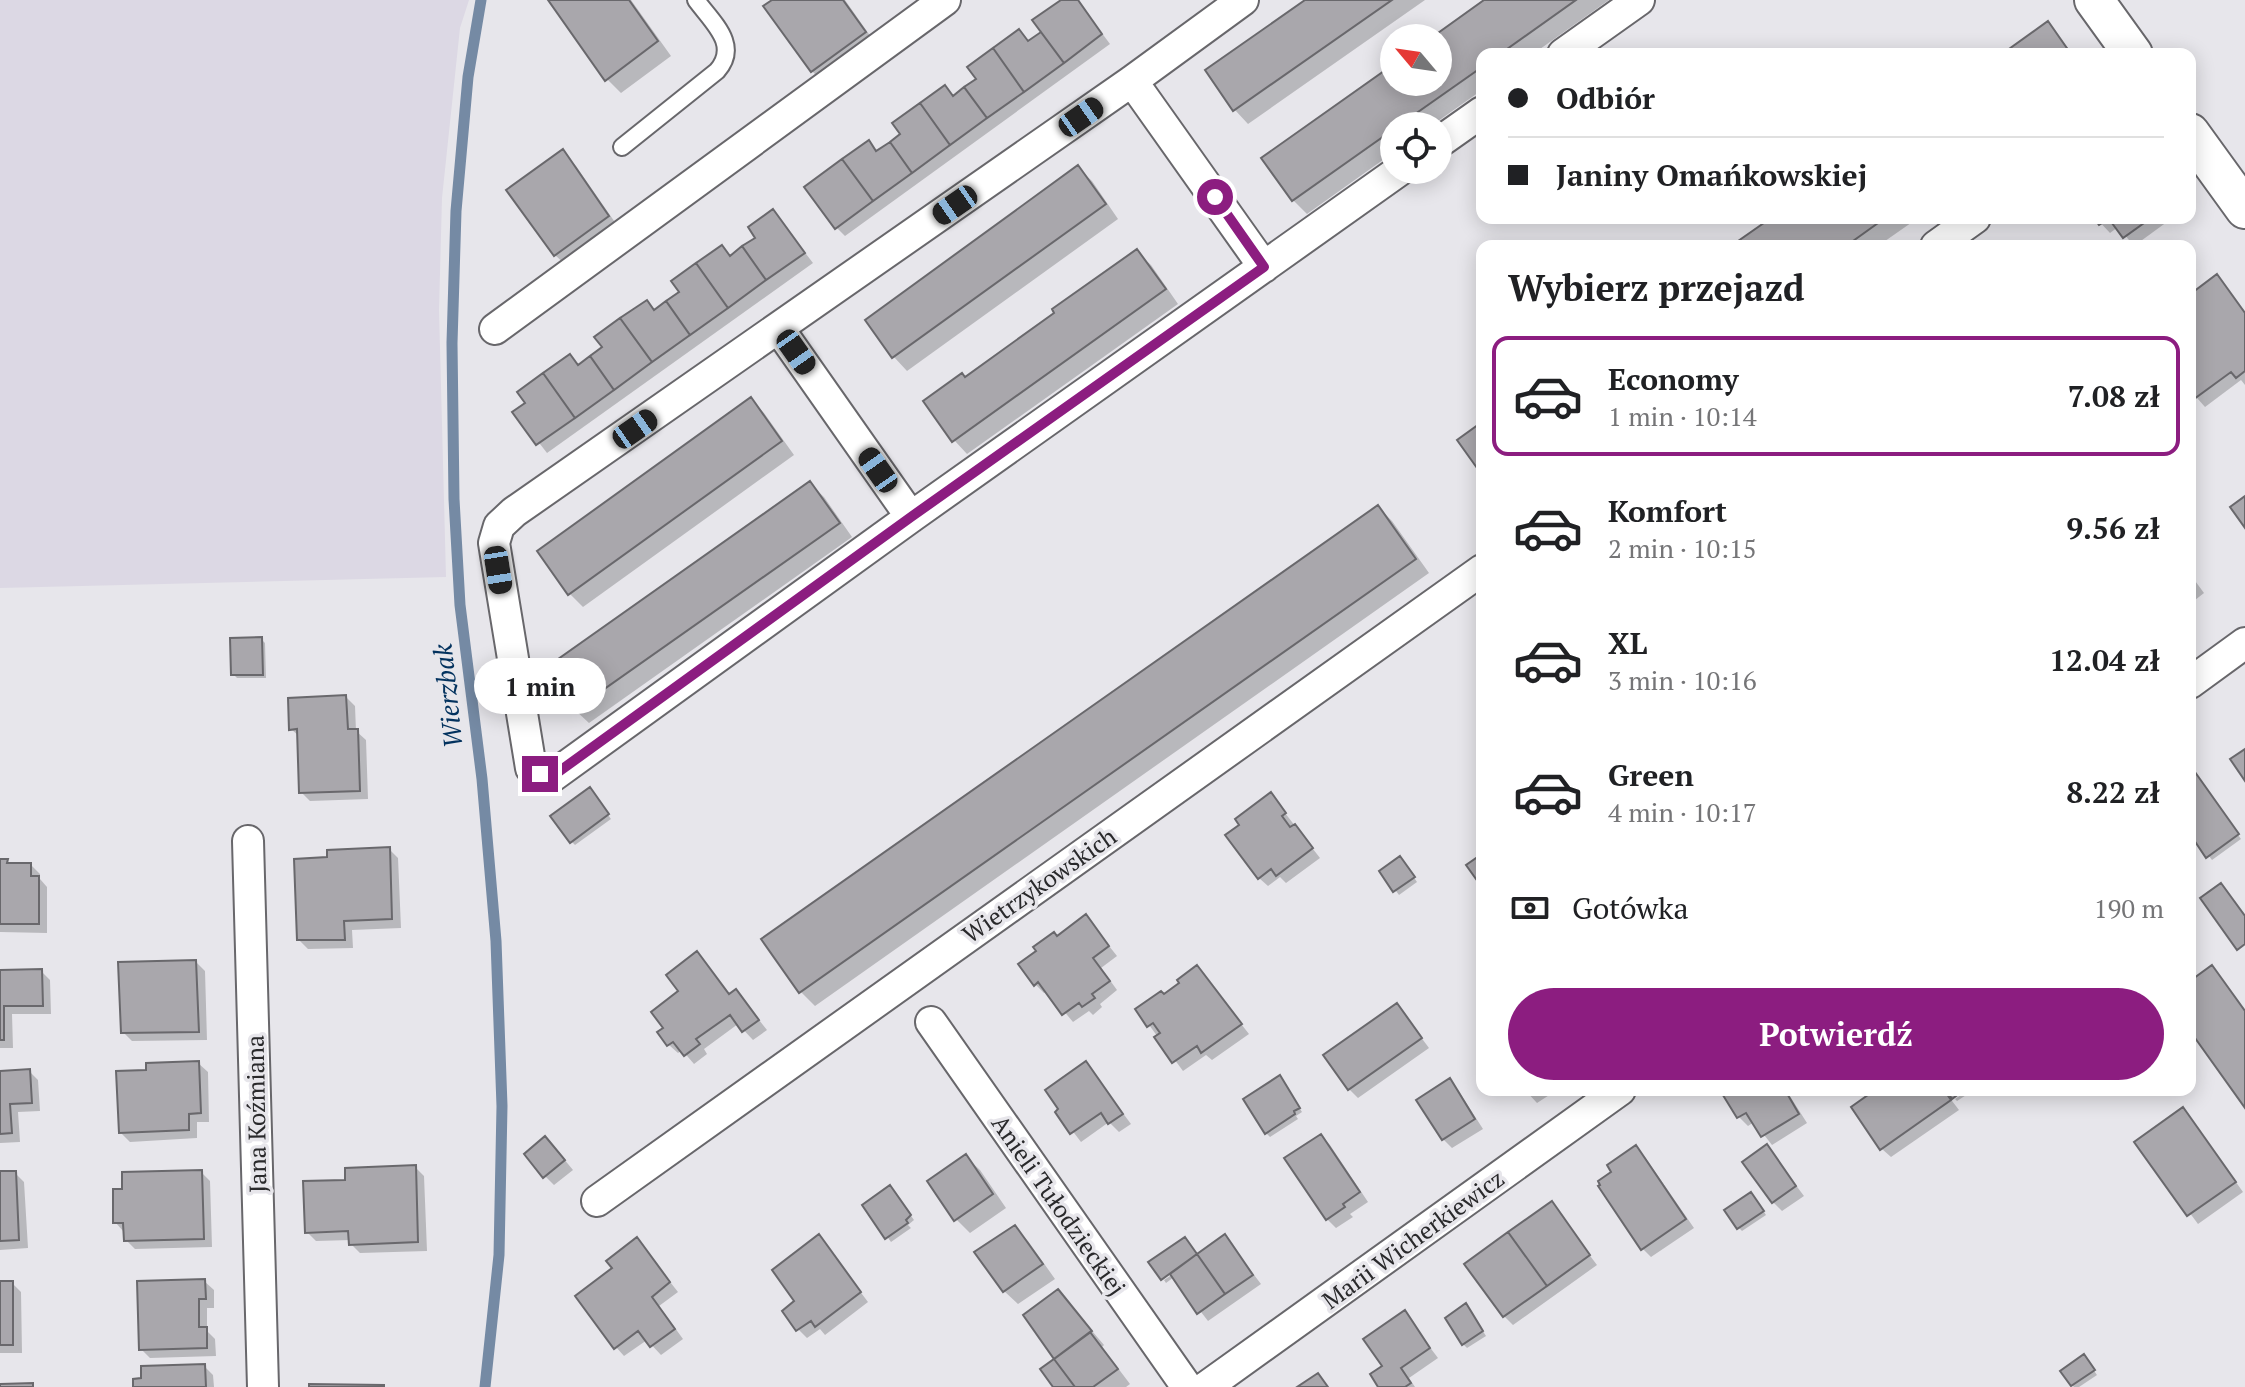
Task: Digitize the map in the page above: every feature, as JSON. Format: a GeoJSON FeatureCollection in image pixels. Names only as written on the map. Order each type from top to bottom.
{"type":"FeatureCollection","features":[{"type":"Feature","properties":{"kind":"street"},"geometry":{"type":"LineString","coordinates":[[495,329],[945,0]]}},
{"type":"Feature","properties":{"kind":"street"},"geometry":{"type":"LineString","coordinates":[[1243,0],[779,329],[514,512],[499,526],[494,543],[531,768],[550,778],[1380,184]]}},
{"type":"Feature","properties":{"kind":"street"},"geometry":{"type":"LineString","coordinates":[[1571,48],[1639,0]]}},
{"type":"Feature","properties":{"kind":"street"},"geometry":{"type":"LineString","coordinates":[[2094,0],[2129,48]]}},
{"type":"Feature","properties":{"kind":"street"},"geometry":{"type":"LineString","coordinates":[[1132,81],[1264,267]]}},
{"type":"Feature","properties":{"kind":"street"},"geometry":{"type":"LineString","coordinates":[[1452,133],[1476,116]]}},
{"type":"Feature","properties":{"kind":"street"},"geometry":{"type":"LineString","coordinates":[[2196,141],[2245,209]]}},
{"type":"Feature","properties":{"kind":"street"},"geometry":{"type":"LineString","coordinates":[[1944,240],[1967,224]]}},
{"type":"Feature","properties":{"kind":"street"},"geometry":{"type":"LineString","coordinates":[[779,329],[911,517]]}},
{"type":"Feature","properties":{"kind":"street","name":"Wietrzykowskich"},"geometry":{"type":"LineString","coordinates":[[597,1201],[1476,574]]}},
{"type":"Feature","properties":{"kind":"street"},"geometry":{"type":"LineString","coordinates":[[2196,679],[2245,643]]}},
{"type":"Feature","properties":{"kind":"street","name":"Jana Koźmiana"},"geometry":{"type":"LineString","coordinates":[[248,841],[263,1387]]}},
{"type":"Feature","properties":{"kind":"street","name":"Anieli Tułodzieckiej"},"geometry":{"type":"LineString","coordinates":[[931,1022],[1187,1387]]}},
{"type":"Feature","properties":{"kind":"street","name":"Marii Wicherkiewicz"},"geometry":{"type":"LineString","coordinates":[[1206,1387],[1612,1096]]}},
{"type":"Feature","properties":{"kind":"lane"},"geometry":{"type":"LineString","coordinates":[[622,147],[727,60],[728,51],[722,36],[696,0]]}},
{"type":"Feature","properties":{"kind":"shaded area"},"geometry":{"type":"Polygon","coordinates":[[[0,0],[469,0],[460,28],[442,198],[439,310],[446,577],[0,588],[0,0]]]}},
{"type":"Feature","properties":{"kind":"building"},"geometry":{"type":"Polygon","coordinates":[[[548,0],[629,0],[658,41],[605,81],[548,0]]]}},
{"type":"Feature","properties":{"kind":"building"},"geometry":{"type":"Polygon","coordinates":[[[772,0],[843,0],[866,32],[811,72],[763,6],[772,0]]]}},
{"type":"Feature","properties":{"kind":"building"},"geometry":{"type":"Polygon","coordinates":[[[1061,0],[1078,0],[1102,34],[1064,63],[1032,20],[1061,0]]]}},
{"type":"Feature","properties":{"kind":"building"},"geometry":{"type":"Polygon","coordinates":[[[1305,0],[1392,0],[1233,111],[1205,70],[1305,0]]]}},
{"type":"Feature","properties":{"kind":"building"},"geometry":{"type":"Polygon","coordinates":[[[1484,0],[1576,0],[1508,48],[1476,48],[1476,71],[1452,88],[1451,24],[1484,0]]]}},
{"type":"Feature","properties":{"kind":"building"},"geometry":{"type":"Polygon","coordinates":[[[2048,21],[2067,48],[2010,48],[2048,21]]]}},
{"type":"Feature","properties":{"kind":"building"},"geometry":{"type":"Polygon","coordinates":[[[1019,29],[1028,41],[1041,32],[1064,63],[1024,92],[993,48],[1019,29]]]}},
{"type":"Feature","properties":{"kind":"building"},"geometry":{"type":"Polygon","coordinates":[[[993,48],[1024,92],[987,118],[964,87],[976,79],[967,67],[993,48]]]}},
{"type":"Feature","properties":{"kind":"building"},"geometry":{"type":"Polygon","coordinates":[[[1380,74],[1380,96],[1441,96],[1418,112],[1380,112],[1380,139],[1292,201],[1261,158],[1380,74]]]}},
{"type":"Feature","properties":{"kind":"building"},"geometry":{"type":"Polygon","coordinates":[[[945,85],[953,96],[964,87],[987,118],[950,145],[920,103],[945,85]]]}},
{"type":"Feature","properties":{"kind":"building"},"geometry":{"type":"Polygon","coordinates":[[[920,103],[950,145],[912,173],[890,142],[900,134],[892,123],[920,103]]]}},
{"type":"Feature","properties":{"kind":"building"},"geometry":{"type":"Polygon","coordinates":[[[869,140],[876,151],[890,142],[912,173],[873,201],[842,159],[869,140]]]}},
{"type":"Feature","properties":{"kind":"building"},"geometry":{"type":"Polygon","coordinates":[[[563,149],[609,216],[554,256],[506,190],[563,149]]]}},
{"type":"Feature","properties":{"kind":"building"},"geometry":{"type":"Polygon","coordinates":[[[842,159],[873,201],[835,229],[804,187],[842,159]]]}},
{"type":"Feature","properties":{"kind":"building"},"geometry":{"type":"Polygon","coordinates":[[[1078,165],[1106,204],[892,358],[865,320],[1078,165]]]}},
{"type":"Feature","properties":{"kind":"building"},"geometry":{"type":"Polygon","coordinates":[[[773,209],[805,253],[766,280],[742,246],[755,238],[748,227],[773,209]]]}},
{"type":"Feature","properties":{"kind":"building"},"geometry":{"type":"Polygon","coordinates":[[[1762,224],[1877,224],[1854,240],[1740,240],[1762,224]]]}},
{"type":"Feature","properties":{"kind":"building"},"geometry":{"type":"Polygon","coordinates":[[[2113,224],[2143,224],[2123,238],[2113,224]]]}},
{"type":"Feature","properties":{"kind":"building"},"geometry":{"type":"Polygon","coordinates":[[[722,245],[730,256],[742,246],[766,280],[728,308],[696,263],[722,245]]]}},
{"type":"Feature","properties":{"kind":"building"},"geometry":{"type":"Polygon","coordinates":[[[1137,249],[1166,289],[952,442],[923,401],[962,373],[965,377],[1054,313],[1052,309],[1137,249]]]}},
{"type":"Feature","properties":{"kind":"building"},"geometry":{"type":"Polygon","coordinates":[[[696,263],[728,308],[690,335],[666,301],[679,292],[671,281],[696,263]]]}},
{"type":"Feature","properties":{"kind":"building"},"geometry":{"type":"Polygon","coordinates":[[[2217,274],[2245,313],[2245,371],[2236,378],[2231,372],[2196,398],[2196,290],[2217,274]]]}},
{"type":"Feature","properties":{"kind":"building"},"geometry":{"type":"Polygon","coordinates":[[[647,300],[654,310],[666,301],[690,335],[652,362],[620,318],[647,300]]]}},
{"type":"Feature","properties":{"kind":"building"},"geometry":{"type":"Polygon","coordinates":[[[620,318],[652,362],[614,390],[590,356],[602,347],[594,337],[620,318]]]}},
{"type":"Feature","properties":{"kind":"building"},"geometry":{"type":"Polygon","coordinates":[[[570,354],[578,365],[590,356],[614,390],[575,418],[543,373],[570,354]]]}},
{"type":"Feature","properties":{"kind":"building"},"geometry":{"type":"Polygon","coordinates":[[[543,373],[575,418],[536,445],[512,412],[525,403],[517,392],[543,373]]]}},
{"type":"Feature","properties":{"kind":"building"},"geometry":{"type":"Polygon","coordinates":[[[751,397],[782,441],[568,595],[537,551],[751,397]]]}},
{"type":"Feature","properties":{"kind":"building"},"geometry":{"type":"Polygon","coordinates":[[[1476,426],[1476,467],[1457,440],[1476,426]]]}},
{"type":"Feature","properties":{"kind":"building"},"geometry":{"type":"Polygon","coordinates":[[[810,481],[840,523],[573,711],[544,669],[810,481]]]}},
{"type":"Feature","properties":{"kind":"building"},"geometry":{"type":"Polygon","coordinates":[[[2245,496],[2245,528],[2230,507],[2245,496]]]}},
{"type":"Feature","properties":{"kind":"building"},"geometry":{"type":"Polygon","coordinates":[[[1378,505],[1416,559],[799,993],[761,939],[1378,505]]]}},
{"type":"Feature","properties":{"kind":"building"},"geometry":{"type":"Polygon","coordinates":[[[262,637],[263,675],[231,675],[230,638],[262,637]]]}},
{"type":"Feature","properties":{"kind":"building"},"geometry":{"type":"Polygon","coordinates":[[[346,695],[348,729],[358,729],[360,791],[299,793],[297,729],[289,730],[288,698],[346,695]]]}},
{"type":"Feature","properties":{"kind":"building"},"geometry":{"type":"Polygon","coordinates":[[[2245,749],[2245,781],[2230,759],[2245,749]]]}},
{"type":"Feature","properties":{"kind":"building"},"geometry":{"type":"Polygon","coordinates":[[[2196,773],[2239,834],[2206,858],[2196,843],[2196,773]]]}},
{"type":"Feature","properties":{"kind":"building"},"geometry":{"type":"Polygon","coordinates":[[[590,787],[609,814],[570,843],[550,816],[590,787]]]}},
{"type":"Feature","properties":{"kind":"building"},"geometry":{"type":"Polygon","coordinates":[[[1271,792],[1286,813],[1282,816],[1290,827],[1295,824],[1313,848],[1276,876],[1271,869],[1258,879],[1225,835],[1239,825],[1235,819],[1271,792]]]}},
{"type":"Feature","properties":{"kind":"building"},"geometry":{"type":"Polygon","coordinates":[[[390,847],[392,919],[344,921],[345,940],[297,940],[294,859],[327,857],[327,850],[390,847]]]}},
{"type":"Feature","properties":{"kind":"building"},"geometry":{"type":"Polygon","coordinates":[[[1400,856],[1415,877],[1393,892],[1379,871],[1400,856]]]}},
{"type":"Feature","properties":{"kind":"building"},"geometry":{"type":"Polygon","coordinates":[[[1476,858],[1476,879],[1466,865],[1476,858]]]}},
{"type":"Feature","properties":{"kind":"building"},"geometry":{"type":"Polygon","coordinates":[[[0,859],[8,859],[7,863],[31,863],[31,876],[39,876],[39,924],[0,924],[0,859]]]}},
{"type":"Feature","properties":{"kind":"building"},"geometry":{"type":"Polygon","coordinates":[[[2221,883],[2245,916],[2245,944],[2237,950],[2200,898],[2221,883]]]}},
{"type":"Feature","properties":{"kind":"building"},"geometry":{"type":"Polygon","coordinates":[[[1086,914],[1109,946],[1093,958],[1110,981],[1092,994],[1095,998],[1082,1007],[1079,1003],[1062,1015],[1038,982],[1034,986],[1018,964],[1036,951],[1033,947],[1054,932],[1057,936],[1086,914]]]}},
{"type":"Feature","properties":{"kind":"building"},"geometry":{"type":"Polygon","coordinates":[[[697,951],[729,994],[736,989],[759,1020],[742,1032],[730,1015],[696,1039],[700,1044],[684,1056],[673,1042],[667,1046],[657,1032],[663,1028],[651,1012],[678,991],[666,975],[697,951]]]}},
{"type":"Feature","properties":{"kind":"building"},"geometry":{"type":"Polygon","coordinates":[[[196,960],[199,1032],[121,1033],[118,962],[196,960]]]}},
{"type":"Feature","properties":{"kind":"building"},"geometry":{"type":"Polygon","coordinates":[[[1197,965],[1242,1024],[1201,1053],[1197,1046],[1172,1063],[1154,1037],[1160,1033],[1153,1023],[1147,1027],[1135,1009],[1161,991],[1164,994],[1197,965]]]}},
{"type":"Feature","properties":{"kind":"building"},"geometry":{"type":"Polygon","coordinates":[[[2212,965],[2245,1011],[2245,1108],[2196,1039],[2196,977],[2212,965]]]}},
{"type":"Feature","properties":{"kind":"building"},"geometry":{"type":"Polygon","coordinates":[[[42,969],[43,1006],[4,1006],[4,1040],[0,1040],[0,970],[42,969]]]}},
{"type":"Feature","properties":{"kind":"building"},"geometry":{"type":"Polygon","coordinates":[[[1397,1003],[1422,1038],[1348,1090],[1323,1055],[1397,1003]]]}},
{"type":"Feature","properties":{"kind":"building"},"geometry":{"type":"Polygon","coordinates":[[[199,1061],[201,1113],[189,1114],[189,1130],[119,1133],[116,1071],[146,1070],[146,1063],[199,1061]]]}},
{"type":"Feature","properties":{"kind":"building"},"geometry":{"type":"Polygon","coordinates":[[[1086,1061],[1123,1114],[1108,1124],[1101,1113],[1070,1134],[1045,1090],[1086,1061]]]}},
{"type":"Feature","properties":{"kind":"building"},"geometry":{"type":"Polygon","coordinates":[[[30,1069],[32,1103],[10,1104],[12,1133],[0,1134],[0,1071],[30,1069]]]}},
{"type":"Feature","properties":{"kind":"building"},"geometry":{"type":"Polygon","coordinates":[[[1280,1075],[1300,1108],[1265,1134],[1243,1099],[1280,1075]]]}},
{"type":"Feature","properties":{"kind":"building"},"geometry":{"type":"Polygon","coordinates":[[[1450,1078],[1475,1119],[1442,1140],[1416,1100],[1450,1078]]]}},
{"type":"Feature","properties":{"kind":"building"},"geometry":{"type":"Polygon","coordinates":[[[1723,1096],[1788,1096],[1799,1114],[1761,1137],[1746,1113],[1737,1118],[1723,1096]]]}},
{"type":"Feature","properties":{"kind":"building"},"geometry":{"type":"Polygon","coordinates":[[[1867,1096],[1948,1096],[1951,1100],[1880,1150],[1851,1107],[1867,1096]]]}},
{"type":"Feature","properties":{"kind":"building"},"geometry":{"type":"Polygon","coordinates":[[[2183,1107],[2236,1182],[2187,1216],[2134,1142],[2183,1107]]]}},
{"type":"Feature","properties":{"kind":"building"},"geometry":{"type":"Polygon","coordinates":[[[1321,1134],[1360,1192],[1326,1220],[1284,1158],[1321,1134]]]}},
{"type":"Feature","properties":{"kind":"building"},"geometry":{"type":"Polygon","coordinates":[[[545,1136],[565,1160],[543,1178],[524,1154],[545,1136]]]}},
{"type":"Feature","properties":{"kind":"building"},"geometry":{"type":"Polygon","coordinates":[[[1767,1144],[1796,1186],[1772,1203],[1742,1162],[1767,1144]]]}},
{"type":"Feature","properties":{"kind":"building"},"geometry":{"type":"Polygon","coordinates":[[[1636,1145],[1686,1219],[1641,1250],[1598,1186],[1598,1181],[1611,1172],[1607,1165],[1636,1145]]]}},
{"type":"Feature","properties":{"kind":"building"},"geometry":{"type":"Polygon","coordinates":[[[966,1154],[993,1194],[954,1221],[927,1181],[966,1154]]]}},
{"type":"Feature","properties":{"kind":"building"},"geometry":{"type":"Polygon","coordinates":[[[416,1165],[418,1242],[349,1245],[348,1231],[305,1233],[303,1181],[345,1180],[345,1168],[416,1165]]]}},
{"type":"Feature","properties":{"kind":"building"},"geometry":{"type":"Polygon","coordinates":[[[202,1170],[204,1239],[124,1241],[123,1223],[113,1223],[113,1189],[122,1189],[122,1172],[202,1170]]]}},
{"type":"Feature","properties":{"kind":"building"},"geometry":{"type":"Polygon","coordinates":[[[0,1171],[16,1171],[19,1240],[0,1241],[0,1171]]]}},
{"type":"Feature","properties":{"kind":"building"},"geometry":{"type":"Polygon","coordinates":[[[890,1185],[911,1215],[906,1220],[908,1223],[885,1239],[862,1205],[890,1185]]]}},
{"type":"Feature","properties":{"kind":"building"},"geometry":{"type":"Polygon","coordinates":[[[1751,1192],[1764,1211],[1737,1229],[1724,1210],[1751,1192]]]}},
{"type":"Feature","properties":{"kind":"building"},"geometry":{"type":"Polygon","coordinates":[[[1552,1201],[1590,1255],[1547,1286],[1508,1232],[1552,1201]]]}},
{"type":"Feature","properties":{"kind":"building"},"geometry":{"type":"Polygon","coordinates":[[[1015,1225],[1043,1264],[1003,1292],[974,1252],[1015,1225]]]}},
{"type":"Feature","properties":{"kind":"building"},"geometry":{"type":"Polygon","coordinates":[[[1508,1232],[1547,1286],[1503,1317],[1464,1264],[1508,1232]]]}},
{"type":"Feature","properties":{"kind":"building"},"geometry":{"type":"Polygon","coordinates":[[[819,1234],[861,1292],[815,1327],[811,1321],[796,1331],[782,1311],[794,1301],[772,1270],[819,1234]]]}},
{"type":"Feature","properties":{"kind":"building"},"geometry":{"type":"Polygon","coordinates":[[[1225,1234],[1253,1275],[1225,1294],[1197,1254],[1225,1234]]]}},
{"type":"Feature","properties":{"kind":"building"},"geometry":{"type":"Polygon","coordinates":[[[637,1237],[670,1282],[652,1297],[675,1329],[650,1347],[638,1331],[614,1349],[575,1296],[612,1268],[606,1261],[637,1237]]]}},
{"type":"Feature","properties":{"kind":"building"},"geometry":{"type":"Polygon","coordinates":[[[1185,1237],[1197,1254],[1161,1280],[1148,1262],[1185,1237]]]}},
{"type":"Feature","properties":{"kind":"building"},"geometry":{"type":"Polygon","coordinates":[[[1197,1254],[1225,1294],[1197,1314],[1170,1274],[1197,1254]]]}},
{"type":"Feature","properties":{"kind":"building"},"geometry":{"type":"Polygon","coordinates":[[[205,1279],[206,1299],[199,1299],[199,1327],[207,1327],[207,1348],[139,1350],[137,1281],[205,1279]]]}},
{"type":"Feature","properties":{"kind":"building"},"geometry":{"type":"Polygon","coordinates":[[[0,1281],[13,1281],[13,1345],[0,1345],[0,1281]]]}},
{"type":"Feature","properties":{"kind":"building"},"geometry":{"type":"Polygon","coordinates":[[[1058,1289],[1092,1331],[1054,1359],[1023,1315],[1058,1289]]]}},
{"type":"Feature","properties":{"kind":"building"},"geometry":{"type":"Polygon","coordinates":[[[1466,1303],[1483,1331],[1462,1345],[1445,1318],[1466,1303]]]}},
{"type":"Feature","properties":{"kind":"building"},"geometry":{"type":"Polygon","coordinates":[[[1405,1310],[1430,1348],[1401,1368],[1411,1383],[1405,1387],[1378,1387],[1370,1374],[1382,1366],[1363,1339],[1405,1310]]]}},
{"type":"Feature","properties":{"kind":"building"},"geometry":{"type":"Polygon","coordinates":[[[1090,1332],[1118,1369],[1093,1387],[1075,1387],[1054,1359],[1090,1332]]]}},
{"type":"Feature","properties":{"kind":"building"},"geometry":{"type":"Polygon","coordinates":[[[2084,1354],[2095,1370],[2071,1386],[2060,1371],[2084,1354]]]}},
{"type":"Feature","properties":{"kind":"building"},"geometry":{"type":"Polygon","coordinates":[[[1054,1359],[1075,1387],[1053,1387],[1040,1369],[1054,1359]]]}},
{"type":"Feature","properties":{"kind":"building"},"geometry":{"type":"Polygon","coordinates":[[[205,1364],[206,1387],[133,1387],[133,1379],[141,1378],[141,1366],[205,1364]]]}},
{"type":"Feature","properties":{"kind":"building"},"geometry":{"type":"Polygon","coordinates":[[[1318,1373],[1328,1387],[1297,1387],[1318,1373]]]}},
{"type":"Feature","properties":{"kind":"building"},"geometry":{"type":"Polygon","coordinates":[[[33,1383],[33,1387],[0,1387],[0,1384],[33,1383]]]}},
{"type":"Feature","properties":{"kind":"building"},"geometry":{"type":"Polygon","coordinates":[[[309,1384],[384,1385],[384,1387],[309,1387],[309,1384]]]}},
{"type":"Feature","properties":{"kind":"waterway","name":"Wierzbak"},"geometry":{"type":"LineString","coordinates":[[481,0],[468,77],[456,211],[452,343],[454,499],[460,605],[482,779],[496,941],[502,1106],[499,1255],[485,1387]]}},
{"type":"Feature","properties":{"kind":"route"},"geometry":{"type":"LineString","coordinates":[[540,774],[550,778],[1264,267],[1215,197]]}}]}
